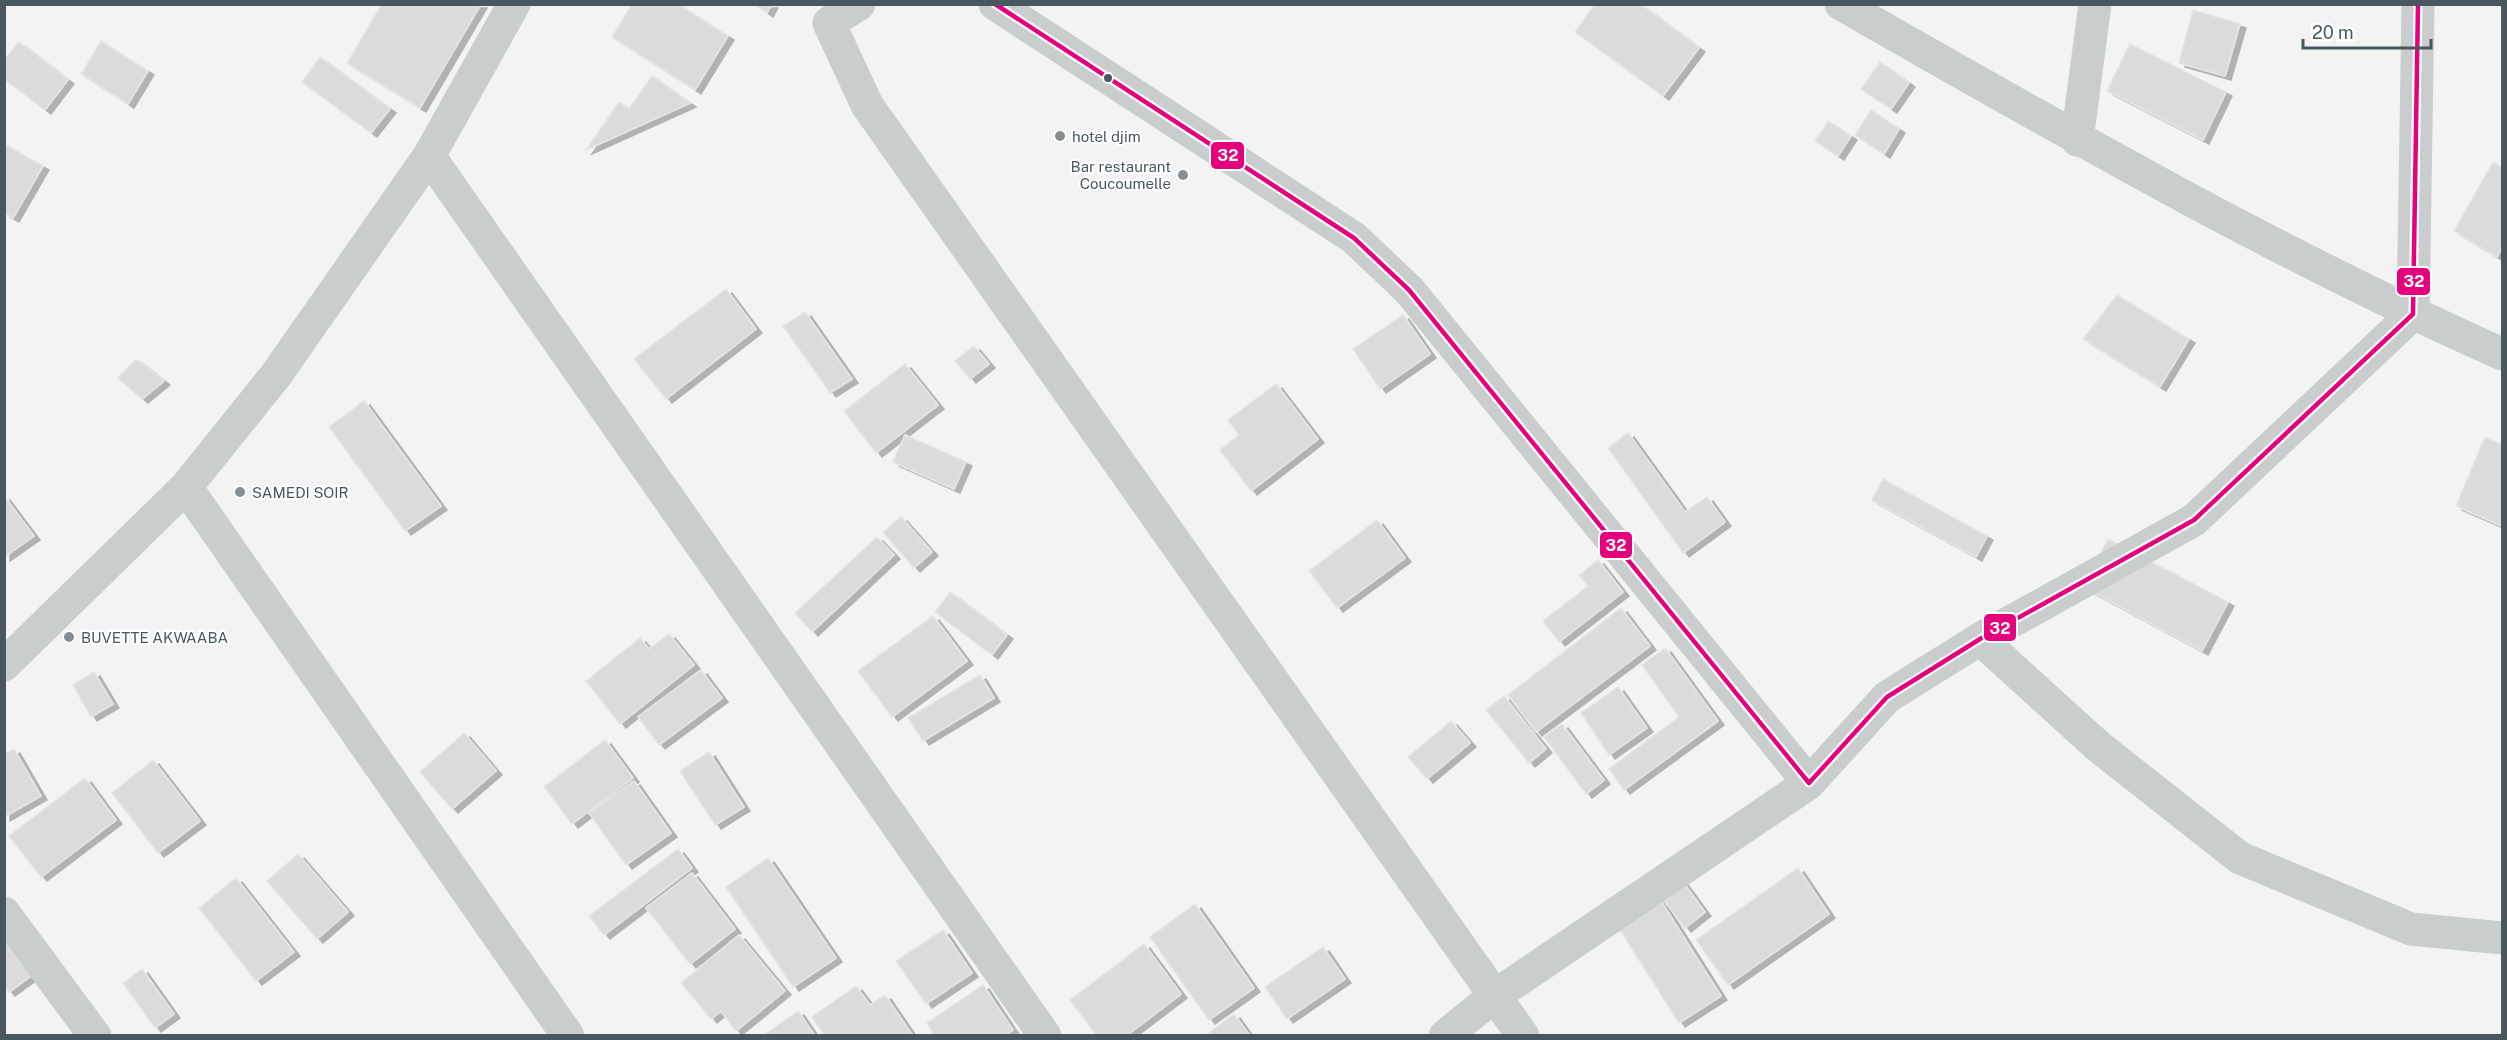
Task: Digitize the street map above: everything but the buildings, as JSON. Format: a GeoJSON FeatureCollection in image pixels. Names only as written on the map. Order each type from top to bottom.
{"type":"FeatureCollection","features":[{"type":"Feature","properties":{"kind":"street"},"geometry":{"type":"LineString","coordinates":[[4,665],[186,487],[276,375],[429,156],[514,4]]}},
{"type":"Feature","properties":{"kind":"street"},"geometry":{"type":"LineString","coordinates":[[859,4],[829,22],[867,105],[1493,997],[1523,1035]]}},
{"type":"Feature","properties":{"kind":"street"},"geometry":{"type":"LineString","coordinates":[[995,4],[1354,238],[1409,290],[1809,783]]}},
{"type":"Feature","properties":{"kind":"street"},"geometry":{"type":"LineString","coordinates":[[1841,4],[2078,140],[2413,314],[2502,354]]}},
{"type":"Feature","properties":{"kind":"street"},"geometry":{"type":"LineString","coordinates":[[2078,140],[2095,4]]}},
{"type":"Feature","properties":{"kind":"street"},"geometry":{"type":"LineString","coordinates":[[1445,1035],[1493,997],[1809,783],[1887,697],[1980,639],[2194,520],[2413,314],[2418,4]]}},
{"type":"Feature","properties":{"kind":"street"},"geometry":{"type":"LineString","coordinates":[[429,156],[1045,1035]]}},
{"type":"Feature","properties":{"kind":"street"},"geometry":{"type":"LineString","coordinates":[[186,487],[568,1035]]}},
{"type":"Feature","properties":{"kind":"street"},"geometry":{"type":"LineString","coordinates":[[1980,639],[2100,747],[2240,858],[2411,929],[2502,938]]}},
{"type":"Feature","properties":{"kind":"street"},"geometry":{"type":"LineString","coordinates":[[4,913],[95,1035]]}},
{"type":"Feature","properties":{"kind":"transit line","name":"32"},"geometry":{"type":"LineString","coordinates":[[995,4],[1354,238],[1409,290],[1809,783],[1887,697],[1980,639],[2194,520],[2413,314],[2418,4]]}},
{"type":"Feature","properties":{"kind":"place","name":"hotel djim"},"geometry":{"type":"Point","coordinates":[1060,136]}},
{"type":"Feature","properties":{"kind":"place","name":"Bar restaurant Coucoumelle"},"geometry":{"type":"Point","coordinates":[1183,175]}},
{"type":"Feature","properties":{"kind":"place","name":"SAMEDI SOIR"},"geometry":{"type":"Point","coordinates":[240,492]}},
{"type":"Feature","properties":{"kind":"place","name":"BUVETTE AKWAABA"},"geometry":{"type":"Point","coordinates":[69,637]}}]}
